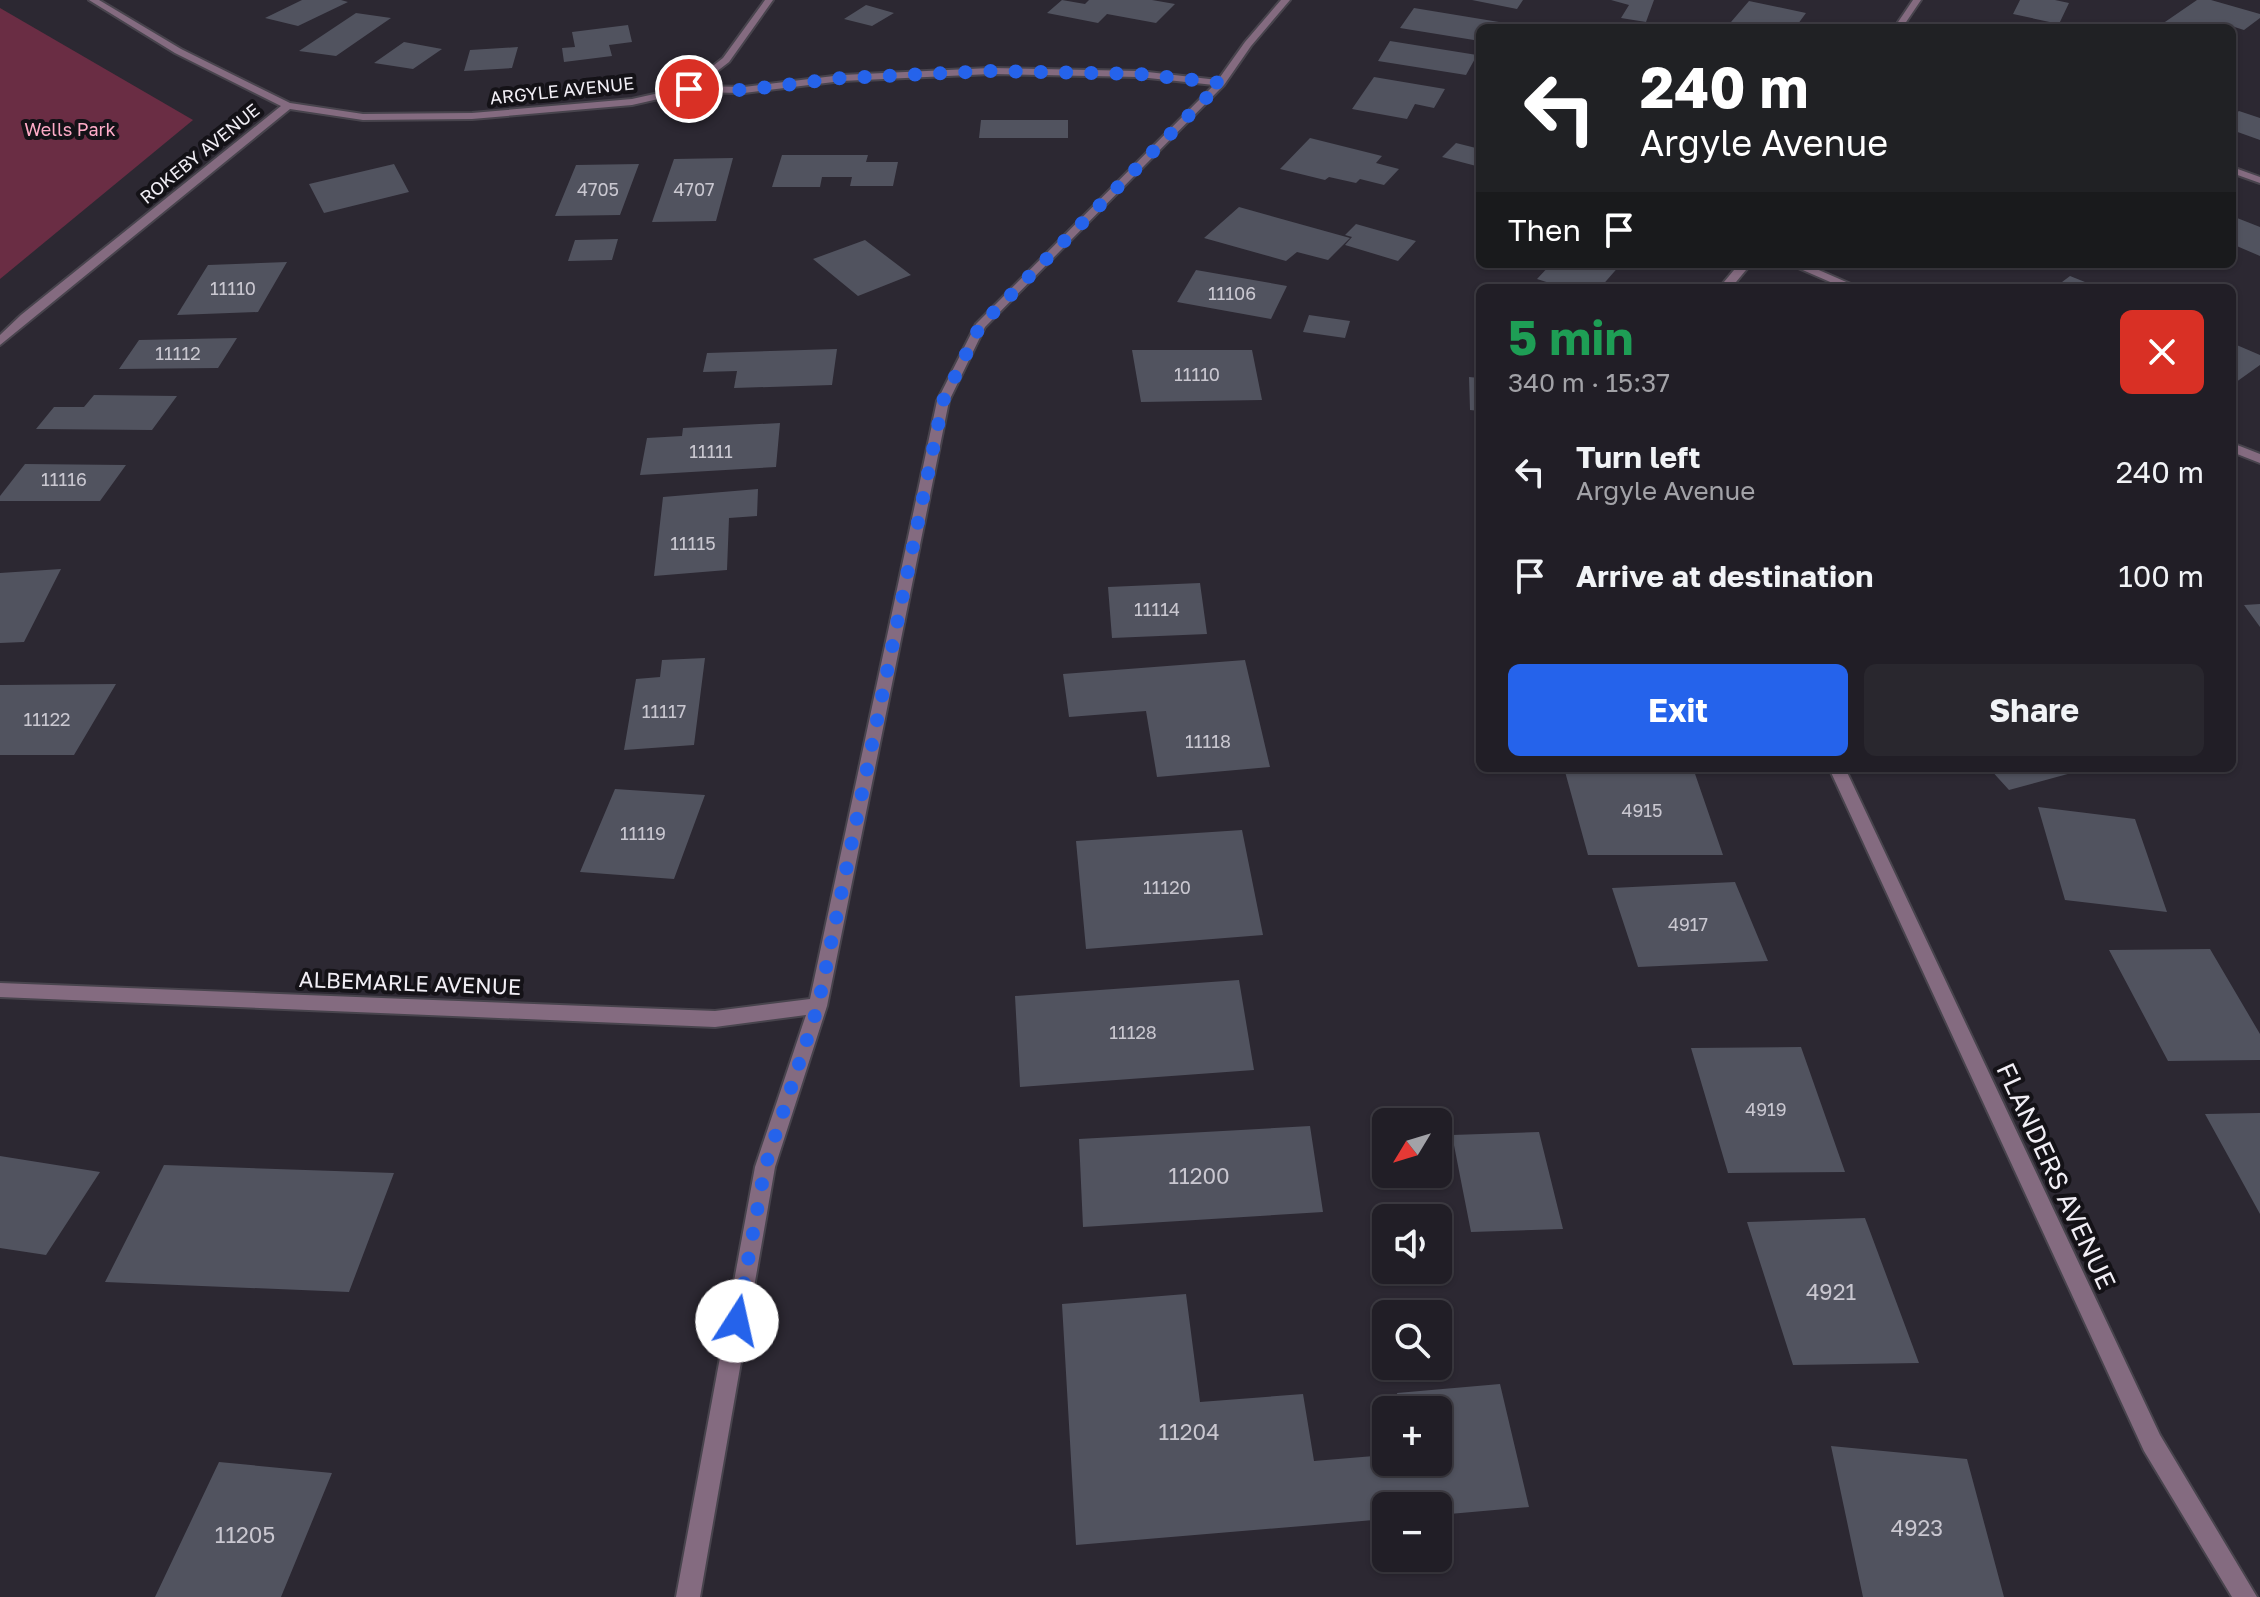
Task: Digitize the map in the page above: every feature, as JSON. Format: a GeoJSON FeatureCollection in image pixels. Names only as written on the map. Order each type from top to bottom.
{"type":"FeatureCollection","features":[{"type":"Feature","properties":{"kind":"street","name":"ROKEBY AVENUE"},"geometry":{"type":"LineString","coordinates":[[0,341],[25,317],[288,106],[178,51],[93,0]]}},
{"type":"Feature","properties":{"kind":"street"},"geometry":{"type":"LineString","coordinates":[[689,89],[726,60],[769,0]]}},
{"type":"Feature","properties":{"kind":"street"},"geometry":{"type":"LineString","coordinates":[[688,1597],[765,1167],[818,1006],[943,401],[980,326],[1221,83],[1248,44],[1286,0]]}},
{"type":"Feature","properties":{"kind":"street"},"geometry":{"type":"LineString","coordinates":[[1901,24],[1917,0]]}},
{"type":"Feature","properties":{"kind":"street","name":"ARGYLE AVENUE"},"geometry":{"type":"LineString","coordinates":[[288,106],[363,117],[472,116],[632,102],[689,89],[744,90],[842,78],[990,71],[1139,74],[1221,83]]}},
{"type":"Feature","properties":{"kind":"street"},"geometry":{"type":"LineString","coordinates":[[2236,171],[2260,180]]}},
{"type":"Feature","properties":{"kind":"street"},"geometry":{"type":"LineString","coordinates":[[1728,284],[1742,268]]}},
{"type":"Feature","properties":{"kind":"street"},"geometry":{"type":"LineString","coordinates":[[1805,268],[1844,284]]}},
{"type":"Feature","properties":{"kind":"street"},"geometry":{"type":"LineString","coordinates":[[2236,449],[2260,459]]}},
{"type":"Feature","properties":{"kind":"street","name":"FLANDERS AVENUE"},"geometry":{"type":"LineString","coordinates":[[1839,772],[2152,1443],[2245,1597]]}},
{"type":"Feature","properties":{"kind":"street","name":"ALBEMARLE AVENUE"},"geometry":{"type":"LineString","coordinates":[[0,990],[715,1019],[818,1006]]}},
{"type":"Feature","properties":{"kind":"green space","name":"Wells Park"},"geometry":{"type":"Polygon","coordinates":[[[0,8],[193,120],[0,279],[0,8]]]}},
{"type":"Feature","properties":{"kind":"building"},"geometry":{"type":"Polygon","coordinates":[[[302,0],[348,2],[298,26],[265,18],[302,0]]]}},
{"type":"Feature","properties":{"kind":"building"},"geometry":{"type":"Polygon","coordinates":[[[1062,0],[1085,4],[1089,0],[1152,0],[1175,4],[1156,23],[1107,14],[1098,23],[1047,13],[1062,0]]]}},
{"type":"Feature","properties":{"kind":"building"},"geometry":{"type":"Polygon","coordinates":[[[1472,0],[1523,0],[1517,9],[1472,0]]]}},
{"type":"Feature","properties":{"kind":"building"},"geometry":{"type":"Polygon","coordinates":[[[1611,0],[1654,0],[1646,22],[1621,18],[1629,5],[1611,0]]]}},
{"type":"Feature","properties":{"kind":"building"},"geometry":{"type":"Polygon","coordinates":[[[2020,0],[2069,3],[2059,24],[2013,14],[2020,0]]]}},
{"type":"Feature","properties":{"kind":"building"},"geometry":{"type":"Polygon","coordinates":[[[2197,0],[2211,0],[2260,14],[2260,18],[2244,30],[2236,27],[2236,24],[2162,24],[2197,0]]]}},
{"type":"Feature","properties":{"kind":"building"},"geometry":{"type":"Polygon","coordinates":[[[1749,1],[1806,13],[1798,24],[1731,22],[1749,1]]]}},
{"type":"Feature","properties":{"kind":"building"},"geometry":{"type":"Polygon","coordinates":[[[866,5],[894,13],[872,26],[844,19],[866,5]]]}},
{"type":"Feature","properties":{"kind":"building"},"geometry":{"type":"Polygon","coordinates":[[[1414,8],[1499,22],[1476,24],[1476,40],[1400,28],[1414,8]]]}},
{"type":"Feature","properties":{"kind":"building"},"geometry":{"type":"Polygon","coordinates":[[[356,13],[391,18],[336,56],[299,51],[356,13]]]}},
{"type":"Feature","properties":{"kind":"building"},"geometry":{"type":"Polygon","coordinates":[[[628,25],[632,42],[609,45],[612,56],[564,62],[562,48],[575,47],[572,32],[628,25]]]}},
{"type":"Feature","properties":{"kind":"building"},"geometry":{"type":"Polygon","coordinates":[[[1390,41],[1476,55],[1466,75],[1378,61],[1390,41]]]}},
{"type":"Feature","properties":{"kind":"building"},"geometry":{"type":"Polygon","coordinates":[[[404,42],[442,49],[413,69],[374,63],[404,42]]]}},
{"type":"Feature","properties":{"kind":"building"},"geometry":{"type":"Polygon","coordinates":[[[518,47],[512,68],[464,71],[470,50],[518,47]]]}},
{"type":"Feature","properties":{"kind":"building"},"geometry":{"type":"Polygon","coordinates":[[[1374,77],[1445,89],[1434,108],[1415,104],[1407,119],[1352,109],[1374,77]]]}},
{"type":"Feature","properties":{"kind":"building"},"geometry":{"type":"Polygon","coordinates":[[[2239,111],[2260,118],[2260,140],[2236,131],[2236,113],[2239,111]]]}},
{"type":"Feature","properties":{"kind":"building"},"geometry":{"type":"Polygon","coordinates":[[[981,120],[1068,120],[1068,138],[979,138],[981,120]]]}},
{"type":"Feature","properties":{"kind":"building"},"geometry":{"type":"Polygon","coordinates":[[[1310,138],[1382,156],[1376,163],[1399,169],[1384,185],[1360,179],[1356,183],[1329,177],[1325,180],[1280,169],[1310,138]]]}},
{"type":"Feature","properties":{"kind":"building"},"geometry":{"type":"Polygon","coordinates":[[[1456,143],[1476,148],[1476,166],[1442,157],[1456,143]]]}},
{"type":"Feature","properties":{"kind":"building"},"geometry":{"type":"Polygon","coordinates":[[[782,155],[868,155],[866,162],[898,162],[893,186],[850,186],[852,177],[822,177],[820,187],[772,187],[782,155]]]}},
{"type":"Feature","properties":{"kind":"building"},"geometry":{"type":"Polygon","coordinates":[[[733,158],[716,221],[652,222],[674,159],[733,158]]]}},
{"type":"Feature","properties":{"kind":"building"},"geometry":{"type":"Polygon","coordinates":[[[394,164],[409,192],[324,213],[309,184],[394,164]]]}},
{"type":"Feature","properties":{"kind":"building"},"geometry":{"type":"Polygon","coordinates":[[[639,164],[620,215],[555,216],[576,165],[639,164]]]}},
{"type":"Feature","properties":{"kind":"building"},"geometry":{"type":"Polygon","coordinates":[[[1239,207],[1350,238],[1328,260],[1297,252],[1286,261],[1204,238],[1239,207]]]}},
{"type":"Feature","properties":{"kind":"building"},"geometry":{"type":"Polygon","coordinates":[[[2236,218],[2260,227],[2260,256],[2236,246],[2236,218]]]}},
{"type":"Feature","properties":{"kind":"building"},"geometry":{"type":"Polygon","coordinates":[[[1356,224],[1416,241],[1398,261],[1345,245],[1352,237],[1345,235],[1356,224]]]}},
{"type":"Feature","properties":{"kind":"building"},"geometry":{"type":"Polygon","coordinates":[[[618,239],[612,260],[568,261],[575,240],[618,239]]]}},
{"type":"Feature","properties":{"kind":"building"},"geometry":{"type":"Polygon","coordinates":[[[865,240],[911,275],[858,296],[813,259],[865,240]]]}},
{"type":"Feature","properties":{"kind":"building"},"geometry":{"type":"Polygon","coordinates":[[[287,262],[258,312],[177,315],[208,265],[287,262]]]}},
{"type":"Feature","properties":{"kind":"building"},"geometry":{"type":"Polygon","coordinates":[[[1547,268],[1618,268],[1604,284],[1553,284],[1537,279],[1547,268]]]}},
{"type":"Feature","properties":{"kind":"building"},"geometry":{"type":"Polygon","coordinates":[[[1196,270],[1287,286],[1271,319],[1177,302],[1196,270]]]}},
{"type":"Feature","properties":{"kind":"building"},"geometry":{"type":"Polygon","coordinates":[[[2070,276],[2090,284],[2059,284],[2070,276]]]}},
{"type":"Feature","properties":{"kind":"building"},"geometry":{"type":"Polygon","coordinates":[[[1309,315],[1350,321],[1345,338],[1303,332],[1309,315]]]}},
{"type":"Feature","properties":{"kind":"building"},"geometry":{"type":"Polygon","coordinates":[[[237,338],[218,368],[119,369],[139,340],[237,338]]]}},
{"type":"Feature","properties":{"kind":"building"},"geometry":{"type":"Polygon","coordinates":[[[2236,345],[2260,355],[2260,365],[2236,382],[2236,345]]]}},
{"type":"Feature","properties":{"kind":"building"},"geometry":{"type":"Polygon","coordinates":[[[837,349],[832,385],[734,388],[737,371],[703,372],[707,353],[837,349]]]}},
{"type":"Feature","properties":{"kind":"building"},"geometry":{"type":"Polygon","coordinates":[[[1132,350],[1252,350],[1262,400],[1141,402],[1132,350]]]}},
{"type":"Feature","properties":{"kind":"building"},"geometry":{"type":"Polygon","coordinates":[[[1469,377],[1476,378],[1476,411],[1470,410],[1469,377]]]}},
{"type":"Feature","properties":{"kind":"building"},"geometry":{"type":"Polygon","coordinates":[[[94,395],[177,396],[152,430],[36,429],[54,407],[84,407],[94,395]]]}},
{"type":"Feature","properties":{"kind":"building"},"geometry":{"type":"Polygon","coordinates":[[[780,423],[776,467],[640,475],[647,438],[682,436],[683,428],[780,423]]]}},
{"type":"Feature","properties":{"kind":"building"},"geometry":{"type":"Polygon","coordinates":[[[25,464],[126,465],[100,501],[0,501],[0,496],[25,464]]]}},
{"type":"Feature","properties":{"kind":"building"},"geometry":{"type":"Polygon","coordinates":[[[758,489],[757,516],[729,518],[727,570],[654,576],[663,497],[758,489]]]}},
{"type":"Feature","properties":{"kind":"building"},"geometry":{"type":"Polygon","coordinates":[[[61,569],[24,642],[0,643],[0,573],[61,569]]]}},
{"type":"Feature","properties":{"kind":"building"},"geometry":{"type":"Polygon","coordinates":[[[1200,583],[1207,634],[1112,638],[1108,587],[1200,583]]]}},
{"type":"Feature","properties":{"kind":"building"},"geometry":{"type":"Polygon","coordinates":[[[2260,604],[2260,627],[2244,605],[2260,604]]]}},
{"type":"Feature","properties":{"kind":"building"},"geometry":{"type":"Polygon","coordinates":[[[705,658],[694,745],[624,750],[636,679],[660,677],[662,660],[705,658]]]}},
{"type":"Feature","properties":{"kind":"building"},"geometry":{"type":"Polygon","coordinates":[[[1245,660],[1270,767],[1157,777],[1146,711],[1069,717],[1063,674],[1245,660]]]}},
{"type":"Feature","properties":{"kind":"building"},"geometry":{"type":"Polygon","coordinates":[[[116,684],[74,755],[0,755],[0,685],[116,684]]]}},
{"type":"Feature","properties":{"kind":"building"},"geometry":{"type":"Polygon","coordinates":[[[1565,772],[1694,772],[1723,855],[1588,855],[1565,772]]]}},
{"type":"Feature","properties":{"kind":"building"},"geometry":{"type":"Polygon","coordinates":[[[1993,772],[2075,772],[2009,790],[1993,772]]]}},
{"type":"Feature","properties":{"kind":"building"},"geometry":{"type":"Polygon","coordinates":[[[615,789],[705,795],[674,879],[580,872],[615,789]]]}},
{"type":"Feature","properties":{"kind":"building"},"geometry":{"type":"Polygon","coordinates":[[[2038,807],[2135,819],[2167,912],[2065,900],[2038,807]]]}},
{"type":"Feature","properties":{"kind":"building"},"geometry":{"type":"Polygon","coordinates":[[[1242,830],[1263,935],[1086,949],[1076,841],[1242,830]]]}},
{"type":"Feature","properties":{"kind":"building"},"geometry":{"type":"Polygon","coordinates":[[[1735,882],[1768,961],[1638,967],[1612,888],[1735,882]]]}},
{"type":"Feature","properties":{"kind":"building"},"geometry":{"type":"Polygon","coordinates":[[[2210,949],[2260,1034],[2260,1060],[2168,1061],[2109,950],[2210,949]]]}},
{"type":"Feature","properties":{"kind":"building"},"geometry":{"type":"Polygon","coordinates":[[[1239,980],[1254,1070],[1020,1087],[1015,996],[1239,980]]]}},
{"type":"Feature","properties":{"kind":"building"},"geometry":{"type":"Polygon","coordinates":[[[1801,1047],[1845,1172],[1728,1173],[1691,1048],[1801,1047]]]}},
{"type":"Feature","properties":{"kind":"building"},"geometry":{"type":"Polygon","coordinates":[[[2260,1113],[2260,1214],[2205,1114],[2260,1113]]]}},
{"type":"Feature","properties":{"kind":"building"},"geometry":{"type":"Polygon","coordinates":[[[1310,1126],[1323,1212],[1083,1227],[1079,1139],[1310,1126]]]}},
{"type":"Feature","properties":{"kind":"building"},"geometry":{"type":"Polygon","coordinates":[[[1539,1132],[1563,1229],[1471,1232],[1452,1135],[1539,1132]]]}},
{"type":"Feature","properties":{"kind":"building"},"geometry":{"type":"Polygon","coordinates":[[[0,1156],[100,1172],[46,1255],[0,1248],[0,1156]]]}},
{"type":"Feature","properties":{"kind":"building"},"geometry":{"type":"Polygon","coordinates":[[[164,1165],[394,1173],[349,1292],[105,1282],[164,1165]]]}},
{"type":"Feature","properties":{"kind":"building"},"geometry":{"type":"Polygon","coordinates":[[[1865,1218],[1919,1363],[1793,1365],[1747,1222],[1865,1218]]]}},
{"type":"Feature","properties":{"kind":"building"},"geometry":{"type":"Polygon","coordinates":[[[1186,1294],[1200,1402],[1303,1394],[1314,1461],[1372,1456],[1372,1476],[1452,1476],[1452,1396],[1398,1396],[1397,1393],[1500,1384],[1529,1507],[1452,1514],[1452,1492],[1372,1492],[1372,1520],[1076,1545],[1062,1304],[1186,1294]]]}},
{"type":"Feature","properties":{"kind":"building"},"geometry":{"type":"Polygon","coordinates":[[[1831,1446],[1967,1459],[2004,1597],[1863,1597],[1831,1446]]]}},
{"type":"Feature","properties":{"kind":"building"},"geometry":{"type":"Polygon","coordinates":[[[219,1462],[332,1473],[281,1597],[155,1597],[219,1462]]]}},
{"type":"Feature","properties":{"kind":"route"},"geometry":{"type":"LineString","coordinates":[[689,89],[744,90],[842,78],[990,71],[1139,74],[1221,83],[980,326],[943,401],[818,1006],[765,1167],[737,1321]]}}]}
